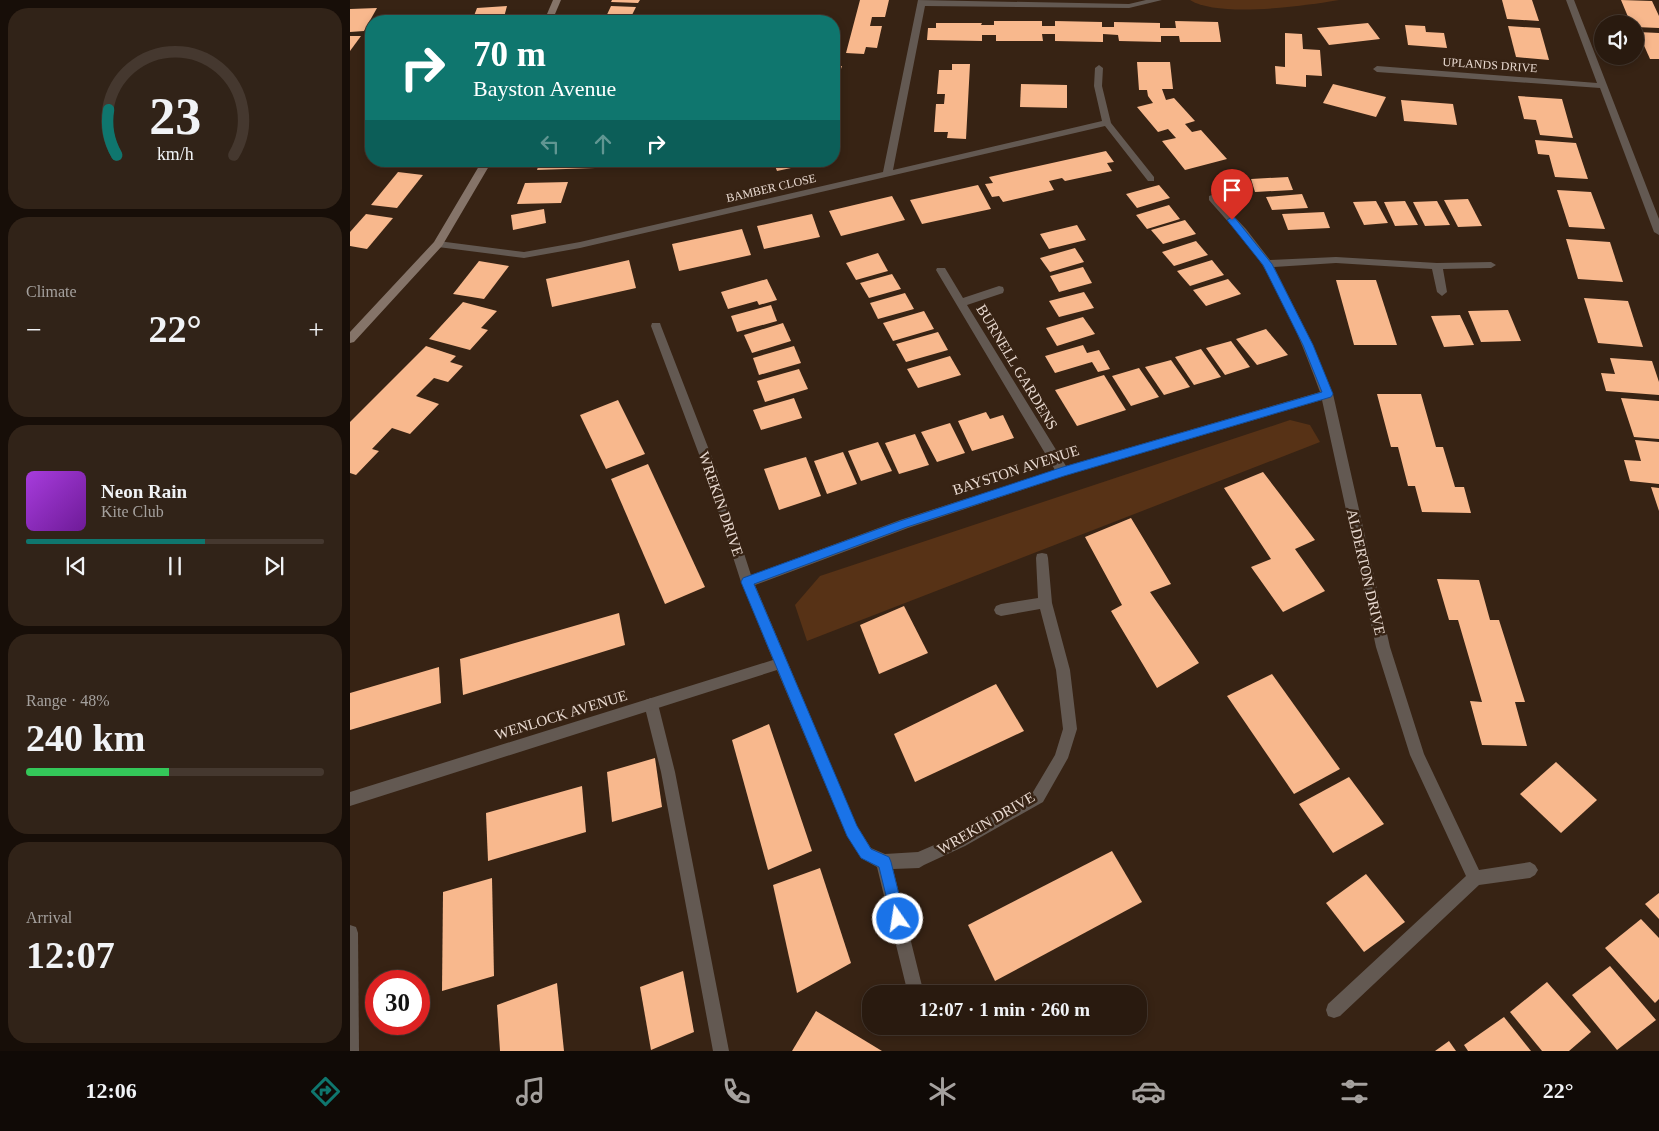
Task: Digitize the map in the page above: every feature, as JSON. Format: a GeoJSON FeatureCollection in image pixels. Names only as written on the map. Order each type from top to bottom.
{"type":"FeatureCollection","features":[{"type":"Feature","properties":{"kind":"street"},"geometry":{"type":"LineString","coordinates":[[551,15],[557,0]]}},
{"type":"Feature","properties":{"kind":"street"},"geometry":{"type":"LineString","coordinates":[[887,174],[921,2],[1129,6],[1158,0]]}},
{"type":"Feature","properties":{"kind":"street"},"geometry":{"type":"LineString","coordinates":[[1570,0],[1659,232]]}},
{"type":"Feature","properties":{"kind":"street"},"geometry":{"type":"LineString","coordinates":[[1099,68],[1098,86],[1107,123],[1151,179]]}},
{"type":"Feature","properties":{"kind":"street","name":"UPLANDS DRIVE"},"geometry":{"type":"LineString","coordinates":[[1377,69],[1602,86]]}},
{"type":"Feature","properties":{"kind":"street","name":"BAMBER CLOSE"},"geometry":{"type":"LineString","coordinates":[[438,244],[524,255],[580,245],[1107,123]]}},
{"type":"Feature","properties":{"kind":"street"},"geometry":{"type":"LineString","coordinates":[[350,339],[438,244],[483,167]]}},
{"type":"Feature","properties":{"kind":"street","name":"ALDERTON DRIVE"},"geometry":{"type":"LineString","coordinates":[[1212,198],[1242,231],[1267,264],[1308,345],[1328,394],[1383,647],[1417,755],[1475,878]]}},
{"type":"Feature","properties":{"kind":"street"},"geometry":{"type":"LineString","coordinates":[[1267,264],[1336,260],[1437,266],[1491,265]]}},
{"type":"Feature","properties":{"kind":"street"},"geometry":{"type":"LineString","coordinates":[[1437,266],[1442,292]]}},
{"type":"Feature","properties":{"kind":"street","name":"BURNELL GARDENS"},"geometry":{"type":"LineString","coordinates":[[942,270],[1063,472]]}},
{"type":"Feature","properties":{"kind":"street","name":"BURNELL GARDENS"},"geometry":{"type":"LineString","coordinates":[[961,303],[999,290]]}},
{"type":"Feature","properties":{"kind":"street","name":"WREKIN DRIVE"},"geometry":{"type":"LineString","coordinates":[[656,326],[712,473],[747,582],[852,831],[866,853],[884,862],[919,860],[960,842],[1038,797],[1061,758],[1070,729],[1063,670],[1045,603],[1042,558]]}},
{"type":"Feature","properties":{"kind":"street","name":"BAYSTON AVENUE"},"geometry":{"type":"LineString","coordinates":[[747,582],[904,524],[1063,472],[1328,394]]}},
{"type":"Feature","properties":{"kind":"street"},"geometry":{"type":"LineString","coordinates":[[1001,610],[1045,603]]}},
{"type":"Feature","properties":{"kind":"street","name":"WENLOCK AVENUE"},"geometry":{"type":"LineString","coordinates":[[350,798],[782,663]]}},
{"type":"Feature","properties":{"kind":"street"},"geometry":{"type":"LineString","coordinates":[[651,704],[668,772],[721,1051]]}},
{"type":"Feature","properties":{"kind":"street"},"geometry":{"type":"LineString","coordinates":[[884,862],[914,985]]}},
{"type":"Feature","properties":{"kind":"street"},"geometry":{"type":"LineString","coordinates":[[1334,1010],[1475,878],[1530,870]]}},
{"type":"Feature","properties":{"kind":"street"},"geometry":{"type":"LineString","coordinates":[[350,933],[351,1051]]}},
{"type":"Feature","properties":{"kind":"shaded area"},"geometry":{"type":"Polygon","coordinates":[[[1190,0],[1339,0],[1262,9],[1240,9],[1203,5],[1190,0]]]}},
{"type":"Feature","properties":{"kind":"shaded area"},"geometry":{"type":"Polygon","coordinates":[[[1290,420],[1310,425],[1320,442],[807,641],[795,605],[820,576],[1290,420]]]}},
{"type":"Feature","properties":{"kind":"building"},"geometry":{"type":"Polygon","coordinates":[[[612,0],[640,0],[638,3],[611,2],[612,0]]]}},
{"type":"Feature","properties":{"kind":"building"},"geometry":{"type":"Polygon","coordinates":[[[860,0],[889,0],[885,17],[872,17],[870,26],[882,26],[877,48],[866,47],[864,54],[846,53],[860,0]]]}},
{"type":"Feature","properties":{"kind":"building"},"geometry":{"type":"Polygon","coordinates":[[[1502,0],[1532,0],[1539,21],[1507,19],[1502,0]]]}},
{"type":"Feature","properties":{"kind":"building"},"geometry":{"type":"Polygon","coordinates":[[[1621,0],[1652,1],[1659,16],[1659,28],[1644,27],[1644,15],[1627,15],[1621,0]]]}},
{"type":"Feature","properties":{"kind":"building"},"geometry":{"type":"Polygon","coordinates":[[[507,6],[505,15],[474,15],[477,8],[507,6]]]}},
{"type":"Feature","properties":{"kind":"building"},"geometry":{"type":"Polygon","coordinates":[[[611,6],[636,7],[632,15],[607,15],[611,6]]]}},
{"type":"Feature","properties":{"kind":"building"},"geometry":{"type":"Polygon","coordinates":[[[377,8],[373,15],[365,15],[364,31],[350,32],[350,9],[377,8]]]}},
{"type":"Feature","properties":{"kind":"building"},"geometry":{"type":"Polygon","coordinates":[[[994,21],[1042,21],[1042,26],[1055,26],[1055,21],[1102,22],[1102,27],[1114,27],[1114,22],[1160,23],[1160,28],[1176,28],[1175,21],[1218,22],[1221,42],[1180,42],[1179,36],[1161,36],[1161,42],[1119,41],[1118,35],[1103,34],[1103,42],[1055,41],[1055,34],[1042,34],[1043,41],[996,41],[996,35],[982,35],[982,41],[927,40],[928,28],[936,28],[936,23],[982,23],[981,25],[994,25],[994,21]]]}},
{"type":"Feature","properties":{"kind":"building"},"geometry":{"type":"Polygon","coordinates":[[[1368,23],[1380,39],[1329,45],[1317,28],[1368,23]]]}},
{"type":"Feature","properties":{"kind":"building"},"geometry":{"type":"Polygon","coordinates":[[[1405,25],[1425,26],[1426,32],[1444,33],[1447,48],[1408,45],[1405,25]]]}},
{"type":"Feature","properties":{"kind":"building"},"geometry":{"type":"Polygon","coordinates":[[[1508,26],[1540,28],[1549,60],[1516,57],[1508,26]]]}},
{"type":"Feature","properties":{"kind":"building"},"geometry":{"type":"Polygon","coordinates":[[[1644,32],[1659,33],[1659,59],[1650,59],[1644,46],[1644,32]]]}},
{"type":"Feature","properties":{"kind":"building"},"geometry":{"type":"Polygon","coordinates":[[[1285,33],[1302,34],[1303,49],[1320,50],[1322,76],[1306,75],[1306,87],[1276,84],[1275,66],[1285,67],[1285,33]]]}},
{"type":"Feature","properties":{"kind":"building"},"geometry":{"type":"Polygon","coordinates":[[[350,36],[361,36],[350,51],[350,36]]]}},
{"type":"Feature","properties":{"kind":"building"},"geometry":{"type":"Polygon","coordinates":[[[1137,62],[1170,62],[1173,89],[1162,89],[1166,100],[1174,98],[1195,121],[1185,124],[1192,132],[1201,130],[1227,159],[1185,170],[1162,141],[1176,138],[1168,129],[1158,132],[1137,107],[1153,103],[1148,96],[1147,90],[1139,90],[1137,62]]]}},
{"type":"Feature","properties":{"kind":"building"},"geometry":{"type":"Polygon","coordinates":[[[952,64],[970,64],[966,139],[947,138],[948,132],[934,132],[936,104],[944,104],[945,94],[937,94],[939,70],[952,70],[952,64]]]}},
{"type":"Feature","properties":{"kind":"building"},"geometry":{"type":"Polygon","coordinates":[[[1021,84],[1067,85],[1067,108],[1020,107],[1021,84]]]}},
{"type":"Feature","properties":{"kind":"building"},"geometry":{"type":"Polygon","coordinates":[[[1333,84],[1386,97],[1376,117],[1323,103],[1333,84]]]}},
{"type":"Feature","properties":{"kind":"building"},"geometry":{"type":"Polygon","coordinates":[[[1518,96],[1562,99],[1573,138],[1540,135],[1536,120],[1524,119],[1518,96]]]}},
{"type":"Feature","properties":{"kind":"building"},"geometry":{"type":"Polygon","coordinates":[[[1401,100],[1453,104],[1457,125],[1404,121],[1401,100]]]}},
{"type":"Feature","properties":{"kind":"building"},"geometry":{"type":"Polygon","coordinates":[[[1535,140],[1576,143],[1588,179],[1555,177],[1549,155],[1538,154],[1535,140]]]}},
{"type":"Feature","properties":{"kind":"building"},"geometry":{"type":"Polygon","coordinates":[[[1106,151],[1114,162],[1107,163],[1112,171],[1065,181],[1062,178],[1049,181],[1054,190],[1003,202],[999,196],[992,197],[985,184],[993,183],[989,177],[1106,151]]]}},
{"type":"Feature","properties":{"kind":"building"},"geometry":{"type":"Polygon","coordinates":[[[538,167],[624,167],[537,170],[538,167]]]}},
{"type":"Feature","properties":{"kind":"building"},"geometry":{"type":"Polygon","coordinates":[[[775,167],[796,167],[777,171],[775,167]]]}},
{"type":"Feature","properties":{"kind":"building"},"geometry":{"type":"Polygon","coordinates":[[[398,172],[423,175],[397,208],[371,205],[398,172]]]}},
{"type":"Feature","properties":{"kind":"building"},"geometry":{"type":"Polygon","coordinates":[[[1288,177],[1293,190],[1255,192],[1251,179],[1288,177]]]}},
{"type":"Feature","properties":{"kind":"building"},"geometry":{"type":"Polygon","coordinates":[[[568,182],[561,203],[517,204],[525,183],[568,182]]]}},
{"type":"Feature","properties":{"kind":"building"},"geometry":{"type":"Polygon","coordinates":[[[978,185],[991,209],[922,224],[910,200],[978,185]]]}},
{"type":"Feature","properties":{"kind":"building"},"geometry":{"type":"Polygon","coordinates":[[[1159,185],[1170,198],[1137,208],[1126,194],[1159,185]]]}},
{"type":"Feature","properties":{"kind":"building"},"geometry":{"type":"Polygon","coordinates":[[[1557,190],[1591,192],[1605,229],[1569,227],[1557,190]]]}},
{"type":"Feature","properties":{"kind":"building"},"geometry":{"type":"Polygon","coordinates":[[[1302,194],[1308,208],[1272,210],[1266,197],[1302,194]]]}},
{"type":"Feature","properties":{"kind":"building"},"geometry":{"type":"Polygon","coordinates":[[[892,196],[905,220],[841,236],[829,211],[892,196]]]}},
{"type":"Feature","properties":{"kind":"building"},"geometry":{"type":"Polygon","coordinates":[[[1468,199],[1482,226],[1458,227],[1444,200],[1468,199]]]}},
{"type":"Feature","properties":{"kind":"building"},"geometry":{"type":"Polygon","coordinates":[[[1376,201],[1388,223],[1364,225],[1353,202],[1376,201]]]}},
{"type":"Feature","properties":{"kind":"building"},"geometry":{"type":"Polygon","coordinates":[[[1405,201],[1418,225],[1395,226],[1384,202],[1405,201]]]}},
{"type":"Feature","properties":{"kind":"building"},"geometry":{"type":"Polygon","coordinates":[[[1437,201],[1450,225],[1425,226],[1413,202],[1437,201]]]}},
{"type":"Feature","properties":{"kind":"building"},"geometry":{"type":"Polygon","coordinates":[[[1169,205],[1180,219],[1147,229],[1136,215],[1169,205]]]}},
{"type":"Feature","properties":{"kind":"building"},"geometry":{"type":"Polygon","coordinates":[[[544,209],[546,223],[513,230],[511,215],[544,209]]]}},
{"type":"Feature","properties":{"kind":"building"},"geometry":{"type":"Polygon","coordinates":[[[1324,212],[1330,228],[1288,230],[1282,214],[1324,212]]]}},
{"type":"Feature","properties":{"kind":"building"},"geometry":{"type":"Polygon","coordinates":[[[366,214],[393,218],[367,249],[350,246],[350,232],[366,214]]]}},
{"type":"Feature","properties":{"kind":"building"},"geometry":{"type":"Polygon","coordinates":[[[812,214],[820,237],[764,249],[757,226],[812,214]]]}},
{"type":"Feature","properties":{"kind":"building"},"geometry":{"type":"Polygon","coordinates":[[[1185,220],[1196,234],[1163,244],[1151,230],[1185,220]]]}},
{"type":"Feature","properties":{"kind":"building"},"geometry":{"type":"Polygon","coordinates":[[[1077,225],[1086,240],[1049,249],[1040,234],[1077,225]]]}},
{"type":"Feature","properties":{"kind":"building"},"geometry":{"type":"Polygon","coordinates":[[[742,229],[751,255],[679,271],[672,244],[742,229]]]}},
{"type":"Feature","properties":{"kind":"building"},"geometry":{"type":"Polygon","coordinates":[[[1566,239],[1610,242],[1623,282],[1578,279],[1566,239]]]}},
{"type":"Feature","properties":{"kind":"building"},"geometry":{"type":"Polygon","coordinates":[[[1196,241],[1208,255],[1174,266],[1162,252],[1196,241]]]}},
{"type":"Feature","properties":{"kind":"building"},"geometry":{"type":"Polygon","coordinates":[[[1075,248],[1084,262],[1050,272],[1040,258],[1075,248]]]}},
{"type":"Feature","properties":{"kind":"building"},"geometry":{"type":"Polygon","coordinates":[[[878,253],[888,271],[856,280],[846,263],[878,253]]]}},
{"type":"Feature","properties":{"kind":"building"},"geometry":{"type":"Polygon","coordinates":[[[629,260],[636,288],[552,307],[546,279],[629,260]]]}},
{"type":"Feature","properties":{"kind":"building"},"geometry":{"type":"Polygon","coordinates":[[[1212,260],[1224,275],[1190,286],[1177,271],[1212,260]]]}},
{"type":"Feature","properties":{"kind":"building"},"geometry":{"type":"Polygon","coordinates":[[[479,261],[509,266],[484,299],[453,294],[479,261]]]}},
{"type":"Feature","properties":{"kind":"building"},"geometry":{"type":"Polygon","coordinates":[[[1083,267],[1092,283],[1059,292],[1050,276],[1083,267]]]}},
{"type":"Feature","properties":{"kind":"building"},"geometry":{"type":"Polygon","coordinates":[[[892,274],[901,289],[869,298],[860,283],[892,274]]]}},
{"type":"Feature","properties":{"kind":"building"},"geometry":{"type":"Polygon","coordinates":[[[767,279],[777,300],[759,305],[757,301],[728,309],[721,292],[767,279]]]}},
{"type":"Feature","properties":{"kind":"building"},"geometry":{"type":"Polygon","coordinates":[[[1228,279],[1241,294],[1206,306],[1193,290],[1228,279]]]}},
{"type":"Feature","properties":{"kind":"building"},"geometry":{"type":"Polygon","coordinates":[[[1336,280],[1376,280],[1397,345],[1354,345],[1336,280]]]}},
{"type":"Feature","properties":{"kind":"building"},"geometry":{"type":"Polygon","coordinates":[[[1084,292],[1094,308],[1059,317],[1049,301],[1084,292]]]}},
{"type":"Feature","properties":{"kind":"building"},"geometry":{"type":"Polygon","coordinates":[[[905,293],[914,309],[878,319],[870,303],[905,293]]]}},
{"type":"Feature","properties":{"kind":"building"},"geometry":{"type":"Polygon","coordinates":[[[1584,298],[1628,301],[1643,347],[1598,343],[1584,298]]]}},
{"type":"Feature","properties":{"kind":"building"},"geometry":{"type":"Polygon","coordinates":[[[463,302],[497,311],[481,328],[488,330],[470,350],[429,339],[463,302]]]}},
{"type":"Feature","properties":{"kind":"building"},"geometry":{"type":"Polygon","coordinates":[[[771,305],[777,321],[737,332],[731,316],[771,305]]]}},
{"type":"Feature","properties":{"kind":"building"},"geometry":{"type":"Polygon","coordinates":[[[1508,310],[1521,341],[1481,342],[1468,311],[1508,310]]]}},
{"type":"Feature","properties":{"kind":"building"},"geometry":{"type":"Polygon","coordinates":[[[924,311],[934,329],[893,341],[883,323],[924,311]]]}},
{"type":"Feature","properties":{"kind":"building"},"geometry":{"type":"Polygon","coordinates":[[[1460,315],[1474,345],[1444,347],[1431,316],[1460,315]]]}},
{"type":"Feature","properties":{"kind":"building"},"geometry":{"type":"Polygon","coordinates":[[[1083,317],[1095,334],[1057,346],[1046,328],[1083,317]]]}},
{"type":"Feature","properties":{"kind":"building"},"geometry":{"type":"Polygon","coordinates":[[[783,323],[791,341],[752,353],[744,335],[783,323]]]}},
{"type":"Feature","properties":{"kind":"building"},"geometry":{"type":"Polygon","coordinates":[[[1266,329],[1288,355],[1257,365],[1236,339],[1266,329]]]}},
{"type":"Feature","properties":{"kind":"building"},"geometry":{"type":"Polygon","coordinates":[[[938,332],[948,350],[906,362],[896,344],[938,332]]]}},
{"type":"Feature","properties":{"kind":"building"},"geometry":{"type":"Polygon","coordinates":[[[1231,341],[1250,367],[1225,375],[1206,348],[1231,341]]]}},
{"type":"Feature","properties":{"kind":"building"},"geometry":{"type":"Polygon","coordinates":[[[1083,345],[1087,353],[1099,350],[1110,369],[1098,372],[1092,362],[1055,373],[1045,356],[1083,345]]]}},
{"type":"Feature","properties":{"kind":"building"},"geometry":{"type":"Polygon","coordinates":[[[426,346],[456,356],[450,362],[463,366],[448,382],[434,378],[416,396],[439,404],[410,434],[392,428],[372,449],[379,451],[356,475],[350,473],[350,422],[426,346]]]}},
{"type":"Feature","properties":{"kind":"building"},"geometry":{"type":"Polygon","coordinates":[[[794,346],[801,363],[759,375],[753,358],[794,346]]]}},
{"type":"Feature","properties":{"kind":"building"},"geometry":{"type":"Polygon","coordinates":[[[1201,349],[1221,377],[1194,385],[1175,357],[1201,349]]]}},
{"type":"Feature","properties":{"kind":"building"},"geometry":{"type":"Polygon","coordinates":[[[950,356],[961,375],[918,388],[907,369],[950,356]]]}},
{"type":"Feature","properties":{"kind":"building"},"geometry":{"type":"Polygon","coordinates":[[[1610,358],[1652,361],[1659,382],[1659,395],[1606,391],[1601,373],[1615,374],[1610,358]]]}},
{"type":"Feature","properties":{"kind":"building"},"geometry":{"type":"Polygon","coordinates":[[[1171,360],[1190,387],[1164,395],[1145,367],[1171,360]]]}},
{"type":"Feature","properties":{"kind":"building"},"geometry":{"type":"Polygon","coordinates":[[[1139,368],[1159,397],[1131,406],[1112,376],[1139,368]]]}},
{"type":"Feature","properties":{"kind":"building"},"geometry":{"type":"Polygon","coordinates":[[[799,369],[808,389],[765,402],[757,381],[799,369]]]}},
{"type":"Feature","properties":{"kind":"building"},"geometry":{"type":"Polygon","coordinates":[[[1104,375],[1126,410],[1077,426],[1055,390],[1104,375]]]}},
{"type":"Feature","properties":{"kind":"building"},"geometry":{"type":"Polygon","coordinates":[[[1377,394],[1421,394],[1436,447],[1443,447],[1455,487],[1464,487],[1471,513],[1422,512],[1415,486],[1408,486],[1398,447],[1391,447],[1377,394]]]}},
{"type":"Feature","properties":{"kind":"building"},"geometry":{"type":"Polygon","coordinates":[[[794,398],[802,418],[761,430],[753,410],[794,398]]]}},
{"type":"Feature","properties":{"kind":"building"},"geometry":{"type":"Polygon","coordinates":[[[1621,398],[1659,401],[1659,439],[1634,437],[1621,398]]]}},
{"type":"Feature","properties":{"kind":"building"},"geometry":{"type":"Polygon","coordinates":[[[618,400],[645,454],[606,469],[580,415],[618,400]]]}},
{"type":"Feature","properties":{"kind":"building"},"geometry":{"type":"Polygon","coordinates":[[[986,412],[990,419],[1003,415],[1014,438],[972,451],[958,421],[986,412]]]}},
{"type":"Feature","properties":{"kind":"building"},"geometry":{"type":"Polygon","coordinates":[[[950,423],[965,453],[937,462],[921,432],[950,423]]]}},
{"type":"Feature","properties":{"kind":"building"},"geometry":{"type":"Polygon","coordinates":[[[915,434],[929,465],[899,474],[885,443],[915,434]]]}},
{"type":"Feature","properties":{"kind":"building"},"geometry":{"type":"Polygon","coordinates":[[[1635,440],[1659,442],[1659,484],[1630,481],[1624,460],[1641,461],[1635,440]]]}},
{"type":"Feature","properties":{"kind":"building"},"geometry":{"type":"Polygon","coordinates":[[[878,442],[892,471],[861,481],[848,451],[878,442]]]}},
{"type":"Feature","properties":{"kind":"building"},"geometry":{"type":"Polygon","coordinates":[[[843,452],[857,484],[827,494],[814,461],[843,452]]]}},
{"type":"Feature","properties":{"kind":"building"},"geometry":{"type":"Polygon","coordinates":[[[806,457],[821,496],[779,510],[764,469],[806,457]]]}},
{"type":"Feature","properties":{"kind":"building"},"geometry":{"type":"Polygon","coordinates":[[[648,464],[705,587],[665,604],[611,479],[648,464]]]}},
{"type":"Feature","properties":{"kind":"building"},"geometry":{"type":"Polygon","coordinates":[[[1263,472],[1315,540],[1295,549],[1325,591],[1283,612],[1251,567],[1271,559],[1224,488],[1263,472]]]}},
{"type":"Feature","properties":{"kind":"building"},"geometry":{"type":"Polygon","coordinates":[[[1651,487],[1659,488],[1659,511],[1651,487]]]}},
{"type":"Feature","properties":{"kind":"building"},"geometry":{"type":"Polygon","coordinates":[[[1131,518],[1171,584],[1150,592],[1199,663],[1157,688],[1111,611],[1122,605],[1085,537],[1131,518]]]}},
{"type":"Feature","properties":{"kind":"building"},"geometry":{"type":"Polygon","coordinates":[[[1437,579],[1479,580],[1490,620],[1499,620],[1525,702],[1515,702],[1527,746],[1482,745],[1470,701],[1482,702],[1458,620],[1449,620],[1437,579]]]}},
{"type":"Feature","properties":{"kind":"building"},"geometry":{"type":"Polygon","coordinates":[[[904,606],[928,653],[879,674],[860,625],[904,606]]]}},
{"type":"Feature","properties":{"kind":"building"},"geometry":{"type":"Polygon","coordinates":[[[619,613],[625,645],[463,695],[460,659],[619,613]]]}},
{"type":"Feature","properties":{"kind":"building"},"geometry":{"type":"Polygon","coordinates":[[[439,667],[441,703],[350,730],[350,693],[439,667]]]}},
{"type":"Feature","properties":{"kind":"building"},"geometry":{"type":"Polygon","coordinates":[[[1272,674],[1340,769],[1294,794],[1227,696],[1272,674]]]}},
{"type":"Feature","properties":{"kind":"building"},"geometry":{"type":"Polygon","coordinates":[[[996,684],[1024,731],[915,782],[894,734],[996,684]]]}},
{"type":"Feature","properties":{"kind":"building"},"geometry":{"type":"Polygon","coordinates":[[[769,724],[812,851],[768,870],[732,740],[769,724]]]}},
{"type":"Feature","properties":{"kind":"building"},"geometry":{"type":"Polygon","coordinates":[[[655,758],[662,807],[612,822],[607,772],[655,758]]]}},
{"type":"Feature","properties":{"kind":"building"},"geometry":{"type":"Polygon","coordinates":[[[1556,762],[1597,800],[1561,833],[1520,794],[1556,762]]]}},
{"type":"Feature","properties":{"kind":"building"},"geometry":{"type":"Polygon","coordinates":[[[1349,777],[1384,824],[1333,853],[1299,804],[1349,777]]]}},
{"type":"Feature","properties":{"kind":"building"},"geometry":{"type":"Polygon","coordinates":[[[582,786],[586,832],[488,861],[486,813],[582,786]]]}},
{"type":"Feature","properties":{"kind":"building"},"geometry":{"type":"Polygon","coordinates":[[[1112,851],[1142,902],[995,981],[968,925],[1112,851]]]}},
{"type":"Feature","properties":{"kind":"building"},"geometry":{"type":"Polygon","coordinates":[[[820,868],[851,963],[797,993],[773,885],[820,868]]]}},
{"type":"Feature","properties":{"kind":"building"},"geometry":{"type":"Polygon","coordinates":[[[1366,874],[1405,922],[1364,952],[1326,903],[1366,874]]]}},
{"type":"Feature","properties":{"kind":"building"},"geometry":{"type":"Polygon","coordinates":[[[492,878],[494,976],[442,991],[443,892],[492,878]]]}},
{"type":"Feature","properties":{"kind":"building"},"geometry":{"type":"Polygon","coordinates":[[[1659,893],[1659,919],[1645,904],[1659,893]]]}},
{"type":"Feature","properties":{"kind":"building"},"geometry":{"type":"Polygon","coordinates":[[[1641,919],[1659,938],[1659,999],[1655,1003],[1605,948],[1641,919]]]}},
{"type":"Feature","properties":{"kind":"building"},"geometry":{"type":"Polygon","coordinates":[[[1610,966],[1656,1020],[1617,1050],[1572,995],[1610,966]]]}},
{"type":"Feature","properties":{"kind":"building"},"geometry":{"type":"Polygon","coordinates":[[[683,971],[694,1032],[651,1050],[640,987],[683,971]]]}},
{"type":"Feature","properties":{"kind":"building"},"geometry":{"type":"Polygon","coordinates":[[[1547,982],[1591,1032],[1569,1051],[1542,1051],[1510,1012],[1547,982]]]}},
{"type":"Feature","properties":{"kind":"building"},"geometry":{"type":"Polygon","coordinates":[[[557,983],[564,1051],[500,1051],[497,1005],[557,983]]]}},
{"type":"Feature","properties":{"kind":"building"},"geometry":{"type":"Polygon","coordinates":[[[816,1011],[882,1051],[792,1051],[816,1011]]]}},
{"type":"Feature","properties":{"kind":"building"},"geometry":{"type":"Polygon","coordinates":[[[1504,1017],[1531,1051],[1468,1051],[1464,1045],[1504,1017]]]}},
{"type":"Feature","properties":{"kind":"building"},"geometry":{"type":"Polygon","coordinates":[[[1449,1041],[1456,1051],[1435,1051],[1449,1041]]]}},
{"type":"Feature","properties":{"kind":"route"},"geometry":{"type":"LineString","coordinates":[[898,919],[884,862],[866,853],[852,831],[747,582],[904,524],[1063,472],[1328,394],[1308,345],[1267,264],[1232,220]]}}]}
